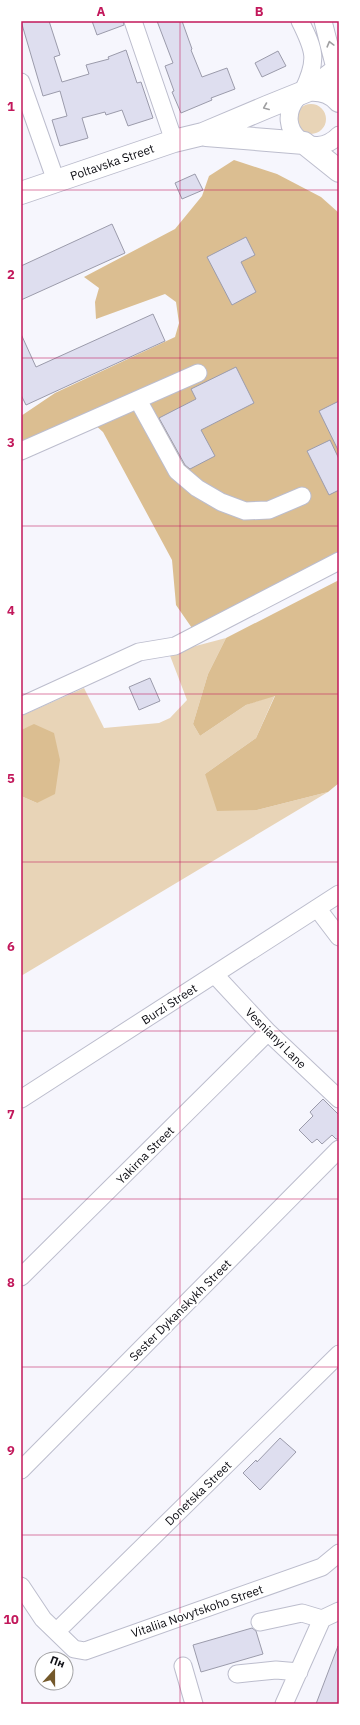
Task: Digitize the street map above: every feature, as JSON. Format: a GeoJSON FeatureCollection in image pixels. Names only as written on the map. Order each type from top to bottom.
{"type":"FeatureCollection","features":[{"type":"Feature","properties":{"kind":"main road","name":"Poltavska Street"},"geometry":{"type":"LineString","coordinates":[[21,192],[174,141],[203,134],[302,93],[322,90],[329,92],[339,101]]}},
{"type":"Feature","properties":{"kind":"main road","name":"Poltavska Street"},"geometry":{"type":"LineString","coordinates":[[203,134],[304,143]]}},
{"type":"Feature","properties":{"kind":"main road"},"geometry":{"type":"LineString","coordinates":[[304,143],[339,171]]}},
{"type":"Feature","properties":{"kind":"street"},"geometry":{"type":"LineString","coordinates":[[133,21],[174,141]]}},
{"type":"Feature","properties":{"kind":"street"},"geometry":{"type":"LineString","coordinates":[[300,21],[312,45],[313,71],[302,93],[292,104],[288,117],[292,132],[304,143],[320,146],[328,144],[339,135]]}},
{"type":"Feature","properties":{"kind":"street"},"geometry":{"type":"LineString","coordinates":[[302,93],[338,72],[323,21]]}},
{"type":"Feature","properties":{"kind":"street"},"geometry":{"type":"LineString","coordinates":[[21,82],[56,181]]}},
{"type":"Feature","properties":{"kind":"street"},"geometry":{"type":"LineString","coordinates":[[21,451],[198,373]]}},
{"type":"Feature","properties":{"kind":"street"},"geometry":{"type":"LineString","coordinates":[[138,400],[177,471],[197,488],[222,502],[245,511],[269,510],[302,496]]}},
{"type":"Feature","properties":{"kind":"street"},"geometry":{"type":"LineString","coordinates":[[21,706],[139,652],[174,646],[339,560]]}},
{"type":"Feature","properties":{"kind":"street","name":"Burzi Street"},"geometry":{"type":"LineString","coordinates":[[21,1098],[215,975],[339,894]]}},
{"type":"Feature","properties":{"kind":"street"},"geometry":{"type":"LineString","coordinates":[[317,908],[339,937]]}},
{"type":"Feature","properties":{"kind":"street","name":"Vesnianyi Lane"},"geometry":{"type":"LineString","coordinates":[[215,975],[268,1032],[339,1099]]}},
{"type":"Feature","properties":{"kind":"street","name":"Yakirna Street"},"geometry":{"type":"LineString","coordinates":[[21,1277],[268,1032]]}},
{"type":"Feature","properties":{"kind":"street","name":"Sester Dykanskykh Street"},"geometry":{"type":"LineString","coordinates":[[21,1470],[339,1150]]}},
{"type":"Feature","properties":{"kind":"street","name":"Donetska Street"},"geometry":{"type":"LineString","coordinates":[[57,1631],[339,1354]]}},
{"type":"Feature","properties":{"kind":"street","name":"Vitaliia Novytskoho Street"},"geometry":{"type":"LineString","coordinates":[[21,1586],[43,1619],[74,1649],[86,1651],[322,1567],[339,1553]]}},
{"type":"Feature","properties":{"kind":"street"},"geometry":{"type":"LineString","coordinates":[[284,1704],[322,1619],[339,1610]]}},
{"type":"Feature","properties":{"kind":"street"},"geometry":{"type":"LineString","coordinates":[[260,1622],[302,1613],[322,1619]]}},
{"type":"Feature","properties":{"kind":"street"},"geometry":{"type":"LineString","coordinates":[[183,1666],[194,1704]]}},
{"type":"Feature","properties":{"kind":"street"},"geometry":{"type":"LineString","coordinates":[[237,1674],[276,1670],[298,1672]]}},
{"type":"Feature","properties":{"kind":"shaded area"},"geometry":{"type":"Polygon","coordinates":[[[311,104],[321,109],[326,119],[321,129],[311,134],[301,129],[296,119],[301,109],[311,104]]]}},
{"type":"Feature","properties":{"kind":"shaded area"},"geometry":{"type":"Polygon","coordinates":[[[234,160],[277,174],[321,197],[339,213],[339,556],[194,631],[176,605],[172,560],[103,432],[93,423],[21,443],[21,416],[55,393],[175,337],[179,323],[176,302],[165,294],[96,319],[95,302],[99,288],[84,277],[175,229],[202,196],[209,176],[234,160]]]}},
{"type":"Feature","properties":{"kind":"shaded area"},"geometry":{"type":"Polygon","coordinates":[[[339,580],[339,783],[328,792],[257,810],[217,811],[205,774],[256,738],[275,696],[246,705],[200,736],[193,724],[208,674],[226,638],[339,580]]]}},
{"type":"Feature","properties":{"kind":"shaded area"},"geometry":{"type":"Polygon","coordinates":[[[226,638],[208,674],[193,724],[200,736],[246,705],[275,695],[256,738],[205,774],[257,810],[328,792],[21,976],[21,796],[37,803],[34,725],[21,730],[21,716],[84,688],[104,728],[159,723],[170,718],[187,700],[169,653],[226,638]]]}},
{"type":"Feature","properties":{"kind":"shaded area"},"geometry":{"type":"Polygon","coordinates":[[[34,724],[54,733],[60,760],[55,794],[37,803],[21,796],[21,730],[34,724]]]}},
{"type":"Feature","properties":{"kind":"building"},"geometry":{"type":"Polygon","coordinates":[[[21,21],[49,21],[60,55],[54,57],[62,82],[89,74],[86,65],[109,59],[108,57],[126,50],[137,83],[141,82],[153,118],[128,126],[122,110],[106,115],[105,112],[82,118],[88,138],[60,146],[52,120],[67,116],[60,91],[43,96],[21,21]]]}},
{"type":"Feature","properties":{"kind":"building"},"geometry":{"type":"Polygon","coordinates":[[[92,21],[123,21],[124,25],[97,35],[92,21]]]}},
{"type":"Feature","properties":{"kind":"building"},"geometry":{"type":"Polygon","coordinates":[[[157,21],[182,21],[192,49],[191,50],[202,77],[227,68],[235,89],[211,98],[212,100],[181,113],[172,92],[174,91],[165,66],[173,63],[157,21]]]}},
{"type":"Feature","properties":{"kind":"building"},"geometry":{"type":"Polygon","coordinates":[[[278,51],[286,66],[262,77],[255,63],[278,51]]]}},
{"type":"Feature","properties":{"kind":"building"},"geometry":{"type":"Polygon","coordinates":[[[195,174],[203,190],[182,199],[175,183],[195,174]]]}},
{"type":"Feature","properties":{"kind":"building"},"geometry":{"type":"Polygon","coordinates":[[[112,224],[125,253],[21,300],[21,266],[112,224]]]}},
{"type":"Feature","properties":{"kind":"building"},"geometry":{"type":"Polygon","coordinates":[[[246,237],[255,255],[241,262],[256,292],[232,305],[207,257],[246,237]]]}},
{"type":"Feature","properties":{"kind":"building"},"geometry":{"type":"Polygon","coordinates":[[[153,314],[165,341],[26,405],[21,395],[21,334],[36,367],[153,314]]]}},
{"type":"Feature","properties":{"kind":"building"},"geometry":{"type":"Polygon","coordinates":[[[236,367],[254,403],[201,430],[215,456],[190,469],[185,465],[159,418],[196,399],[191,389],[236,367]]]}},
{"type":"Feature","properties":{"kind":"building"},"geometry":{"type":"Polygon","coordinates":[[[339,401],[339,452],[319,411],[339,401]]]}},
{"type":"Feature","properties":{"kind":"building"},"geometry":{"type":"Polygon","coordinates":[[[330,440],[339,459],[339,490],[329,495],[307,451],[330,440]]]}},
{"type":"Feature","properties":{"kind":"building"},"geometry":{"type":"Polygon","coordinates":[[[150,678],[160,701],[139,710],[129,687],[150,678]]]}},
{"type":"Feature","properties":{"kind":"building"},"geometry":{"type":"Polygon","coordinates":[[[323,1099],[339,1115],[339,1139],[336,1139],[332,1135],[322,1144],[317,1139],[312,1143],[299,1130],[313,1116],[310,1112],[323,1099]]]}},
{"type":"Feature","properties":{"kind":"building"},"geometry":{"type":"Polygon","coordinates":[[[280,1438],[296,1452],[260,1490],[243,1473],[256,1460],[257,1462],[280,1438]]]}},
{"type":"Feature","properties":{"kind":"building"},"geometry":{"type":"Polygon","coordinates":[[[252,1628],[256,1631],[263,1654],[201,1672],[193,1645],[252,1628]]]}},
{"type":"Feature","properties":{"kind":"building"},"geometry":{"type":"Polygon","coordinates":[[[338,1646],[339,1704],[316,1704],[338,1646]]]}}]}
